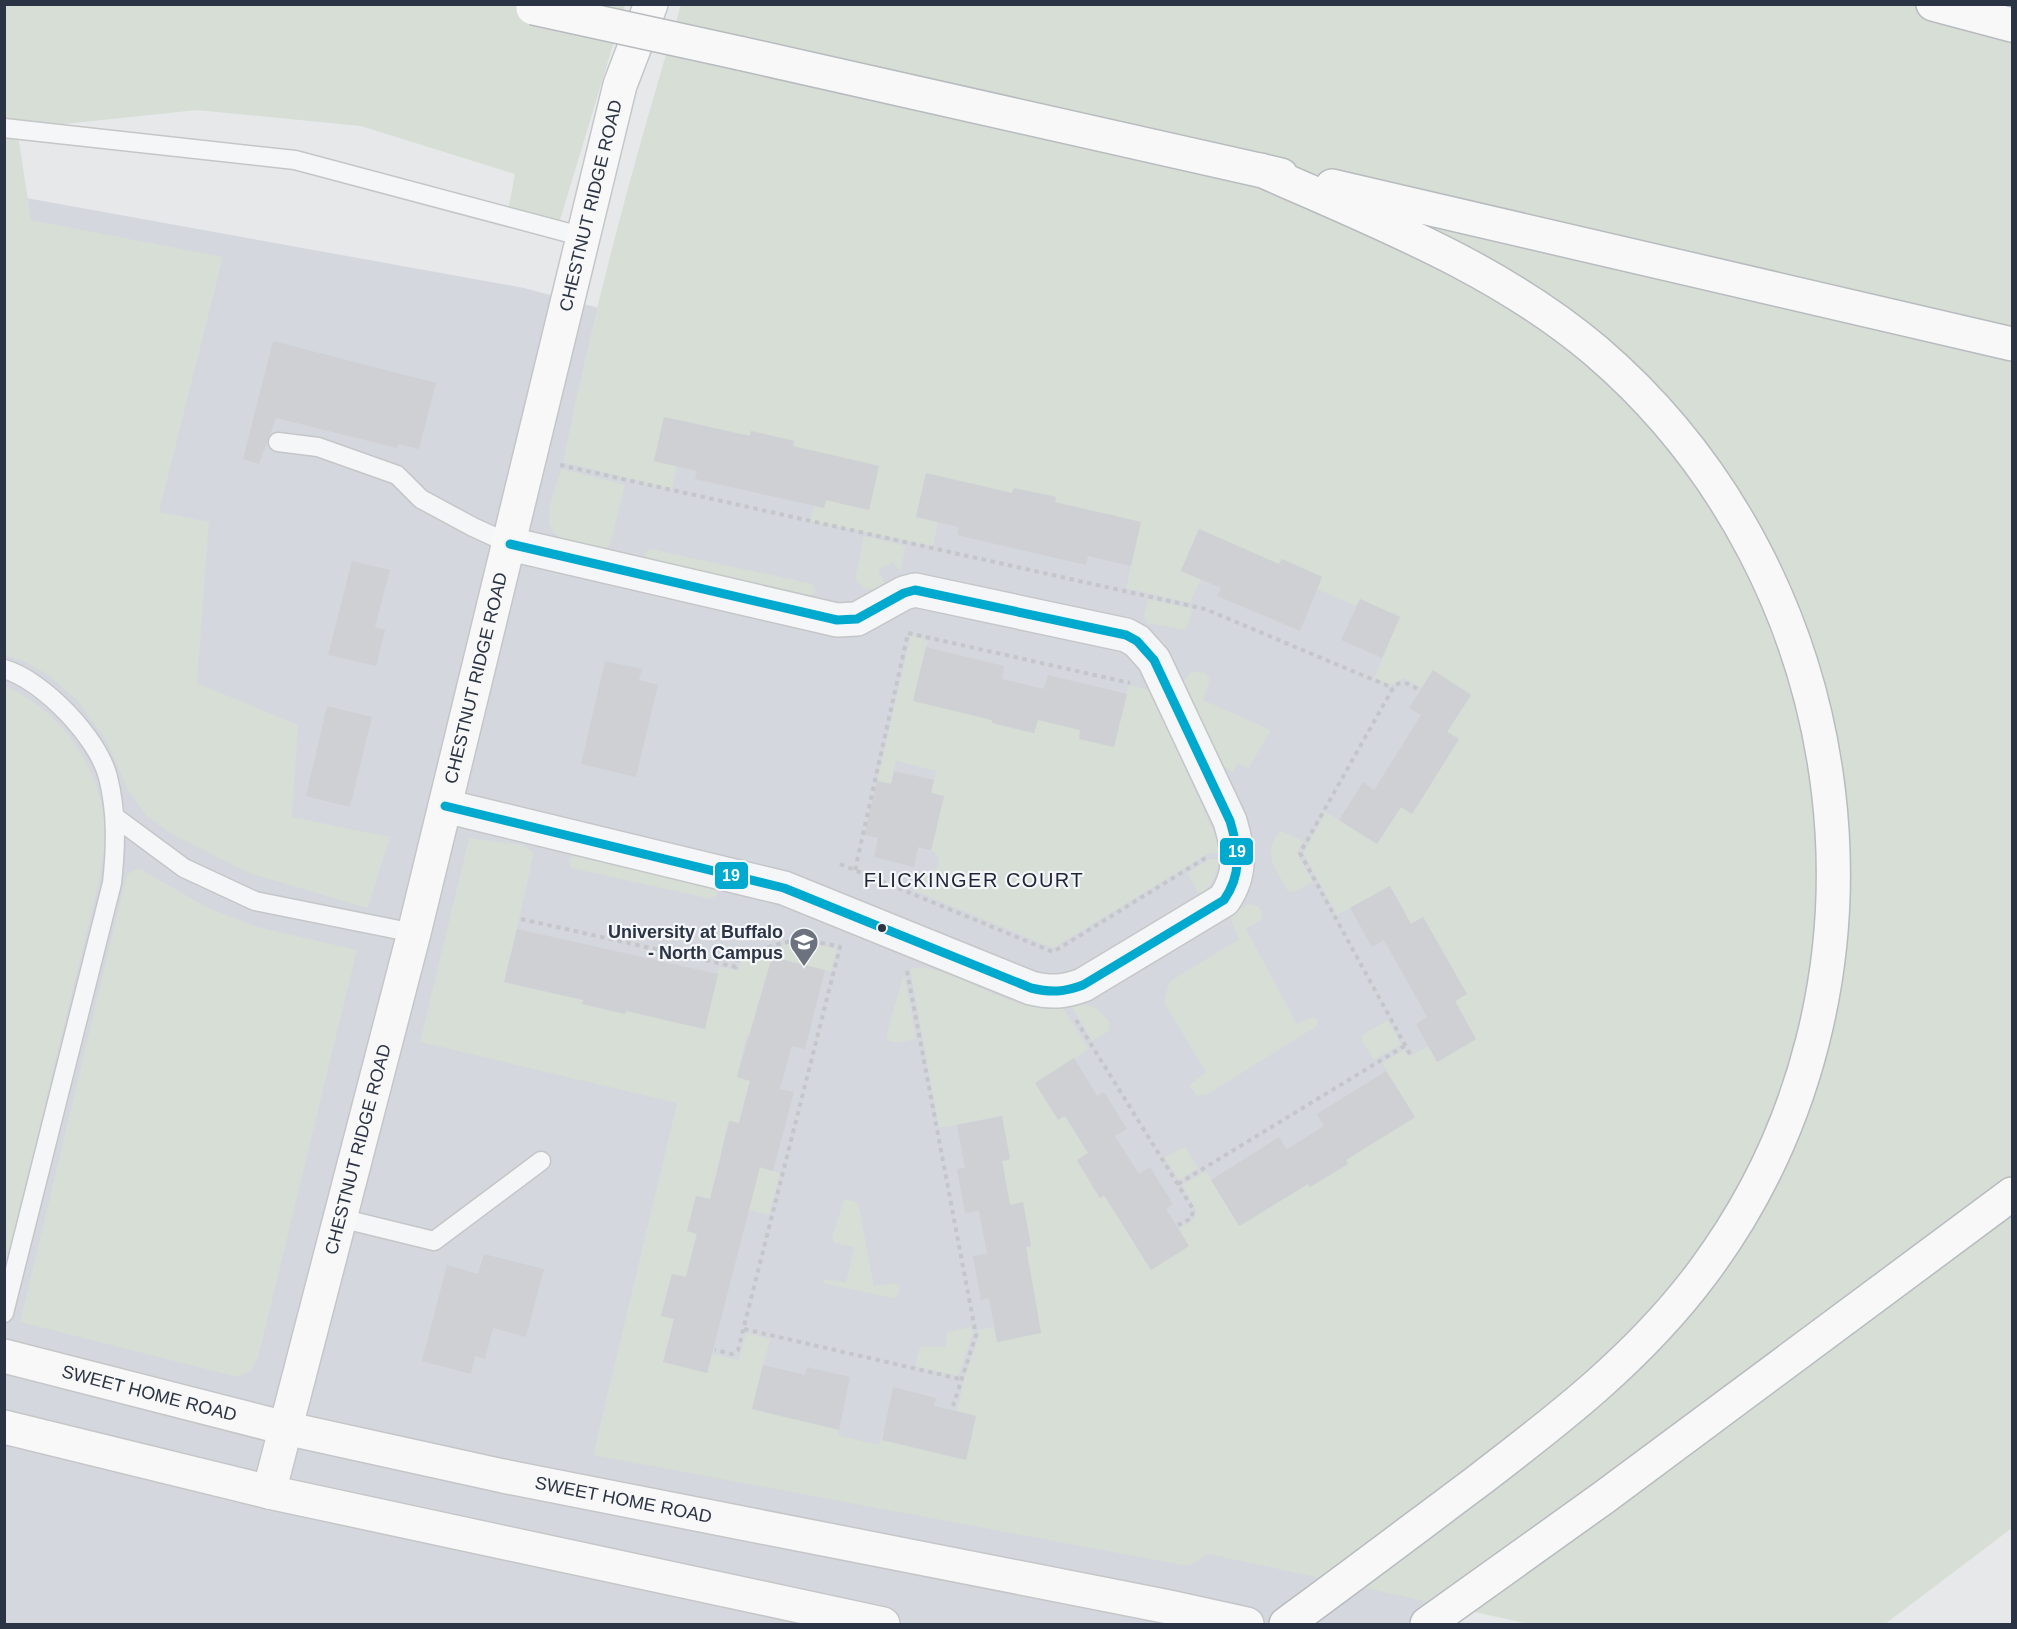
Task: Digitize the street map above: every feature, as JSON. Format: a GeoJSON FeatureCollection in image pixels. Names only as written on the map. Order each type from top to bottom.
{"type":"FeatureCollection","features":[{"type":"Feature","properties":{"kind":"main road","name":"CHESTNUT RIDGE ROAD"},"geometry":{"type":"LineString","coordinates":[[269,1492],[414,933],[620,85],[651,4]]}},
{"type":"Feature","properties":{"kind":"main road"},"geometry":{"type":"LineString","coordinates":[[1933,4],[2013,26]]}},
{"type":"Feature","properties":{"kind":"main road"},"geometry":{"type":"LineString","coordinates":[[524,6],[1261,170],[2013,344]]}},
{"type":"Feature","properties":{"kind":"main road"},"geometry":{"type":"LineString","coordinates":[[1261,170],[1486,273],[1567,328],[1612,366],[1656,409],[1694,454],[1727,502],[1754,549],[1778,599],[1809,687],[1825,763],[1830,802],[1832,917],[1817,1024],[1786,1122],[1768,1167],[1740,1219],[1686,1295],[1627,1359],[1534,1438],[1286,1624]]}},
{"type":"Feature","properties":{"kind":"main road"},"geometry":{"type":"LineString","coordinates":[[1427,1624],[1622,1484],[2013,1194]]}},
{"type":"Feature","properties":{"kind":"main road","name":"SWEET HOME ROAD"},"geometry":{"type":"LineString","coordinates":[[4,1356],[285,1428],[503,1476],[1246,1624]]}},
{"type":"Feature","properties":{"kind":"main road"},"geometry":{"type":"LineString","coordinates":[[4,1427],[269,1492],[883,1624]]}},
{"type":"Feature","properties":{"kind":"street"},"geometry":{"type":"LineString","coordinates":[[445,806],[784,888],[1031,988],[1063,992],[1083,985],[1224,900],[1234,886],[1238,867],[1238,846],[1230,821],[1169,692],[1147,650],[1137,641],[1115,633],[915,590],[904,593],[856,619],[837,620],[510,544]]}},
{"type":"Feature","properties":{"kind":"lane"},"geometry":{"type":"LineString","coordinates":[[4,128],[295,160],[584,237]]}},
{"type":"Feature","properties":{"kind":"lane"},"geometry":{"type":"LineString","coordinates":[[278,442],[318,447],[366,462],[397,476],[421,499],[510,544]]}},
{"type":"Feature","properties":{"kind":"lane"},"geometry":{"type":"LineString","coordinates":[[4,669],[37,685],[65,709],[89,741],[107,774],[116,842],[112,883],[4,1313]]}},
{"type":"Feature","properties":{"kind":"lane"},"geometry":{"type":"LineString","coordinates":[[114,817],[184,868],[255,900],[414,933]]}},
{"type":"Feature","properties":{"kind":"lane"},"geometry":{"type":"LineString","coordinates":[[340,1218],[434,1241],[541,1161]]}},
{"type":"Feature","properties":{"kind":"path"},"geometry":{"type":"LineString","coordinates":[[559,465],[1205,609],[1393,688]]}},
{"type":"Feature","properties":{"kind":"path"},"geometry":{"type":"LineString","coordinates":[[855,870],[908,633],[1169,692]]}},
{"type":"Feature","properties":{"kind":"path"},"geometry":{"type":"LineString","coordinates":[[1410,1054],[1300,853],[1393,688],[1398,683],[1405,682],[1419,690]]}},
{"type":"Feature","properties":{"kind":"path"},"geometry":{"type":"LineString","coordinates":[[840,864],[1053,952],[1209,856]]}},
{"type":"Feature","properties":{"kind":"path"},"geometry":{"type":"LineString","coordinates":[[521,919],[736,967],[738,958],[789,940],[809,939],[840,947],[737,1352],[715,1350]]}},
{"type":"Feature","properties":{"kind":"path"},"geometry":{"type":"LineString","coordinates":[[907,970],[976,1335],[953,1406]]}},
{"type":"Feature","properties":{"kind":"path"},"geometry":{"type":"LineString","coordinates":[[1073,1017],[1194,1211],[1192,1218],[1179,1225]]}},
{"type":"Feature","properties":{"kind":"path"},"geometry":{"type":"LineString","coordinates":[[1178,1184],[1406,1045]]}},
{"type":"Feature","properties":{"kind":"path"},"geometry":{"type":"LineString","coordinates":[[744,1329],[960,1379]]}},
{"type":"Feature","properties":{"kind":"shaded area"},"geometry":{"type":"Polygon","coordinates":[[[5,5],[625,5],[557,230],[507,216],[515,174],[361,126],[197,110],[17,129],[31,220],[223,257],[159,512],[209,522],[197,683],[298,725],[292,817],[390,837],[368,908],[251,874],[168,832],[146,815],[128,790],[106,740],[77,700],[48,675],[26,662],[5,655],[5,5]]]}},
{"type":"Feature","properties":{"kind":"shaded area"},"geometry":{"type":"Polygon","coordinates":[[[681,5],[2012,5],[2012,1528],[1885,1624],[1530,1624],[1209,1554],[1188,1566],[593,1455],[677,1103],[420,1042],[469,838],[523,845],[534,853],[505,982],[540,990],[543,981],[586,991],[583,1004],[625,1014],[629,1001],[669,1021],[705,1029],[719,967],[738,971],[741,959],[788,945],[809,944],[837,949],[831,972],[772,957],[763,992],[761,1038],[747,1035],[737,1077],[750,1081],[739,1123],[721,1157],[780,1173],[769,1215],[696,1196],[687,1231],[697,1234],[686,1277],[672,1274],[661,1315],[674,1319],[663,1362],[707,1373],[712,1354],[739,1360],[746,1333],[770,1339],[752,1409],[795,1419],[840,1422],[837,1435],[879,1445],[883,1432],[925,1442],[924,1450],[966,1460],[976,1416],[957,1411],[965,1375],[979,1336],[977,1330],[994,1327],[997,1342],[1041,1333],[1034,1290],[1018,1248],[1031,1245],[1023,1203],[1010,1205],[1002,1161],[1010,1159],[1001,1116],[939,1128],[910,969],[924,968],[941,972],[1023,1004],[1043,1008],[1063,1008],[1089,1049],[1036,1083],[1065,1116],[1088,1153],[1077,1161],[1100,1198],[1111,1191],[1128,1233],[1151,1270],[1189,1246],[1179,1229],[1193,1220],[1196,1210],[1182,1185],[1206,1171],[1240,1226],[1271,1207],[1303,1176],[1310,1187],[1348,1164],[1341,1152],[1384,1137],[1415,1118],[1382,1063],[1404,1050],[1409,1057],[1428,1046],[1438,1062],[1476,1039],[1455,1001],[1467,994],[1424,918],[1411,924],[1390,886],[1337,915],[1303,853],[1326,812],[1377,844],[1401,807],[1412,814],[1459,740],[1447,732],[1471,694],[1433,671],[1422,688],[1404,678],[1391,685],[1374,678],[1400,617],[1360,599],[1356,606],[1317,589],[1322,577],[1282,559],[1276,572],[1199,529],[1181,570],[1201,579],[1190,603],[1126,588],[1140,522],[1098,512],[1053,510],[1056,497],[1014,488],[1010,501],[926,474],[916,517],[938,522],[933,546],[810,521],[814,506],[824,508],[826,500],[869,510],[878,466],[837,456],[791,454],[794,441],[751,431],[748,444],[707,426],[664,417],[654,461],[677,466],[672,489],[563,462],[616,232],[681,5]]]}},
{"type":"Feature","properties":{"kind":"shaded area","name":"University at Buffalo - North Campus"},"geometry":{"type":"Polygon","coordinates":[[[4,194],[524,288],[1436,532],[1592,698],[1620,871],[1588,1063],[1445,1624],[5,1624],[4,194]]]}},
{"type":"Feature","properties":{"kind":"shaded area"},"geometry":{"type":"Polygon","coordinates":[[[561,469],[625,485],[610,545],[606,548],[574,543],[561,538],[553,531],[549,523],[549,514],[561,469]]]}},
{"type":"Feature","properties":{"kind":"shaded area"},"geometry":{"type":"Polygon","coordinates":[[[864,536],[906,546],[900,572],[893,562],[878,570],[886,586],[873,590],[863,588],[855,579],[864,536]]]}},
{"type":"Feature","properties":{"kind":"shaded area"},"geometry":{"type":"Polygon","coordinates":[[[650,549],[813,584],[816,592],[810,596],[647,561],[644,553],[650,549]]]}},
{"type":"Feature","properties":{"kind":"shaded area"},"geometry":{"type":"Polygon","coordinates":[[[1148,599],[1193,609],[1186,630],[1146,623],[1144,616],[1148,599]]]}},
{"type":"Feature","properties":{"kind":"shaded area"},"geometry":{"type":"Polygon","coordinates":[[[911,635],[928,640],[914,701],[995,710],[992,723],[1034,733],[1038,720],[1080,730],[1079,739],[1114,747],[1128,685],[1150,690],[1218,841],[1219,853],[1209,853],[1053,948],[913,890],[921,878],[939,866],[938,856],[931,850],[944,797],[931,793],[936,771],[896,761],[891,784],[877,781],[911,635]]]}},
{"type":"Feature","properties":{"kind":"shaded area"},"geometry":{"type":"Polygon","coordinates":[[[1192,671],[1205,673],[1210,679],[1203,700],[1271,730],[1248,769],[1238,763],[1233,772],[1220,764],[1183,681],[1192,671]]]}},
{"type":"Feature","properties":{"kind":"shaded area"},"geometry":{"type":"Polygon","coordinates":[[[5,686],[25,696],[43,710],[74,742],[95,782],[102,804],[105,832],[101,873],[5,1270],[5,686]]]}},
{"type":"Feature","properties":{"kind":"shaded area"},"geometry":{"type":"Polygon","coordinates":[[[1281,831],[1303,841],[1297,853],[1313,882],[1294,892],[1288,891],[1272,861],[1272,847],[1281,831]]]}},
{"type":"Feature","properties":{"kind":"shaded area"},"geometry":{"type":"Polygon","coordinates":[[[574,856],[714,887],[717,895],[711,899],[571,868],[568,860],[574,856]]]}},
{"type":"Feature","properties":{"kind":"shaded area"},"geometry":{"type":"Polygon","coordinates":[[[1210,859],[1219,859],[1216,873],[1206,889],[1198,892],[1187,873],[1210,859]]]}},
{"type":"Feature","properties":{"kind":"shaded area"},"geometry":{"type":"Polygon","coordinates":[[[139,868],[208,908],[258,927],[357,950],[258,1358],[251,1371],[237,1377],[20,1322],[127,874],[139,868]]]}},
{"type":"Feature","properties":{"kind":"shaded area"},"geometry":{"type":"Polygon","coordinates":[[[1248,904],[1258,906],[1263,915],[1261,920],[1246,929],[1297,1024],[1313,1017],[1318,1020],[1317,1026],[1208,1094],[1197,1096],[1189,1085],[1206,1072],[1164,1003],[1169,982],[1239,939],[1230,917],[1248,904]]]}},
{"type":"Feature","properties":{"kind":"shaded area"},"geometry":{"type":"Polygon","coordinates":[[[904,973],[916,1039],[896,1043],[889,1041],[886,1036],[904,973]]]}},
{"type":"Feature","properties":{"kind":"shaded area"},"geometry":{"type":"Polygon","coordinates":[[[1083,1004],[1096,1008],[1110,1022],[1109,1031],[1092,1041],[1071,1006],[1083,1004]]]}},
{"type":"Feature","properties":{"kind":"shaded area"},"geometry":{"type":"Polygon","coordinates":[[[1388,1020],[1401,1044],[1374,1060],[1362,1041],[1362,1035],[1388,1020]]]}},
{"type":"Feature","properties":{"kind":"shaded area"},"geometry":{"type":"Polygon","coordinates":[[[1186,1148],[1198,1168],[1179,1180],[1165,1158],[1186,1148]]]}},
{"type":"Feature","properties":{"kind":"shaded area"},"geometry":{"type":"Polygon","coordinates":[[[844,1199],[858,1202],[874,1286],[894,1283],[900,1286],[899,1294],[893,1298],[822,1283],[825,1279],[846,1283],[854,1247],[835,1243],[832,1238],[844,1199]]]}},
{"type":"Feature","properties":{"kind":"shaded area"},"geometry":{"type":"Polygon","coordinates":[[[971,1327],[973,1334],[958,1376],[915,1366],[920,1347],[946,1347],[947,1332],[971,1327]]]}},
{"type":"Feature","properties":{"kind":"building"},"geometry":{"type":"Polygon","coordinates":[[[273,341],[436,383],[419,449],[398,444],[397,448],[276,418],[259,464],[243,459],[273,341]]]}},
{"type":"Feature","properties":{"kind":"building"},"geometry":{"type":"Polygon","coordinates":[[[664,417],[750,436],[751,431],[794,441],[793,446],[879,466],[869,510],[826,500],[824,508],[695,479],[697,471],[654,461],[664,417]]]}},
{"type":"Feature","properties":{"kind":"building"},"geometry":{"type":"Polygon","coordinates":[[[926,473],[1012,493],[1014,488],[1056,497],[1055,502],[1141,522],[1131,566],[1088,556],[1086,565],[957,535],[959,527],[916,517],[926,473]]]}},
{"type":"Feature","properties":{"kind":"building"},"geometry":{"type":"Polygon","coordinates":[[[1199,529],[1279,564],[1282,559],[1322,577],[1300,631],[1217,596],[1221,588],[1181,571],[1199,529]]]}},
{"type":"Feature","properties":{"kind":"building"},"geometry":{"type":"Polygon","coordinates":[[[352,561],[390,570],[375,627],[385,630],[376,666],[328,655],[352,561]]]}},
{"type":"Feature","properties":{"kind":"building"},"geometry":{"type":"Polygon","coordinates":[[[1360,599],[1400,617],[1382,658],[1341,640],[1360,599]]]}},
{"type":"Feature","properties":{"kind":"building"},"geometry":{"type":"Polygon","coordinates":[[[926,647],[1004,666],[1002,679],[1044,689],[1048,675],[1127,694],[1114,747],[1079,739],[1080,730],[1038,720],[1034,733],[992,723],[992,720],[913,701],[926,647]]]}},
{"type":"Feature","properties":{"kind":"building"},"geometry":{"type":"Polygon","coordinates":[[[605,661],[642,669],[639,680],[658,685],[636,777],[581,764],[605,661]]]}},
{"type":"Feature","properties":{"kind":"building"},"geometry":{"type":"Polygon","coordinates":[[[1433,670],[1471,695],[1447,732],[1459,739],[1412,814],[1401,807],[1377,844],[1339,820],[1363,782],[1374,790],[1421,715],[1409,708],[1433,670]]]}},
{"type":"Feature","properties":{"kind":"building"},"geometry":{"type":"Polygon","coordinates":[[[327,706],[372,717],[350,807],[306,796],[327,706]]]}},
{"type":"Feature","properties":{"kind":"building"},"geometry":{"type":"Polygon","coordinates":[[[894,771],[934,780],[931,793],[944,796],[931,850],[918,847],[914,867],[874,857],[878,838],[864,835],[877,781],[891,784],[894,771]]]}},
{"type":"Feature","properties":{"kind":"building"},"geometry":{"type":"Polygon","coordinates":[[[1390,886],[1411,924],[1423,917],[1467,994],[1455,1001],[1476,1039],[1437,1062],[1416,1024],[1427,1017],[1384,940],[1372,947],[1350,908],[1390,886]]]}},
{"type":"Feature","properties":{"kind":"building"},"geometry":{"type":"Polygon","coordinates":[[[517,929],[718,974],[705,1029],[626,1011],[625,1014],[582,1004],[583,1000],[504,982],[517,929]]]}},
{"type":"Feature","properties":{"kind":"building"},"geometry":{"type":"Polygon","coordinates":[[[772,957],[825,970],[805,1049],[792,1046],[780,1089],[794,1092],[773,1171],[760,1167],[707,1373],[663,1362],[674,1319],[661,1316],[672,1274],[686,1277],[697,1234],[687,1231],[696,1196],[710,1199],[729,1121],[739,1123],[750,1081],[737,1077],[772,957]]]}},
{"type":"Feature","properties":{"kind":"building"},"geometry":{"type":"Polygon","coordinates":[[[1074,1058],[1097,1096],[1104,1092],[1127,1129],[1115,1136],[1139,1174],[1150,1167],[1173,1204],[1166,1209],[1189,1246],[1151,1270],[1104,1195],[1100,1198],[1077,1160],[1088,1153],[1065,1116],[1058,1120],[1035,1083],[1074,1058]]]}},
{"type":"Feature","properties":{"kind":"building"},"geometry":{"type":"Polygon","coordinates":[[[1386,1071],[1415,1117],[1346,1160],[1348,1164],[1310,1187],[1308,1184],[1239,1226],[1211,1180],[1279,1137],[1287,1149],[1324,1126],[1317,1114],[1386,1071]]]}},
{"type":"Feature","properties":{"kind":"building"},"geometry":{"type":"Polygon","coordinates":[[[1002,1116],[1010,1159],[1002,1161],[1010,1205],[1023,1202],[1031,1246],[1026,1247],[1041,1333],[997,1342],[989,1298],[981,1300],[973,1256],[987,1254],[979,1211],[965,1213],[957,1169],[965,1168],[957,1125],[1002,1116]]]}},
{"type":"Feature","properties":{"kind":"building"},"geometry":{"type":"Polygon","coordinates":[[[484,1254],[544,1269],[526,1337],[493,1328],[485,1359],[475,1356],[471,1374],[422,1361],[447,1265],[478,1274],[484,1254]]]}},
{"type":"Feature","properties":{"kind":"building"},"geometry":{"type":"Polygon","coordinates":[[[763,1365],[805,1375],[807,1367],[850,1377],[839,1430],[752,1409],[763,1365]]]}},
{"type":"Feature","properties":{"kind":"building"},"geometry":{"type":"Polygon","coordinates":[[[893,1387],[936,1398],[934,1406],[976,1416],[966,1460],[882,1440],[893,1387]]]}},
{"type":"Feature","properties":{"kind":"transit line","name":"19"},"geometry":{"type":"LineString","coordinates":[[445,806],[784,888],[1031,988],[1045,991],[1064,990],[1083,985],[1224,900],[1234,881],[1237,852],[1230,821],[1154,660],[1137,641],[1126,635],[915,590],[904,593],[857,619],[837,620],[510,544]]}},
{"type":"Feature","properties":{"kind":"place","name":"University at Buffalo - North Campus"},"geometry":{"type":"Point","coordinates":[804,968]}},
{"type":"Feature","properties":{"kind":"district","name":"FLICKINGER COURT"},"geometry":{"type":"Point","coordinates":[974,880]}}]}
